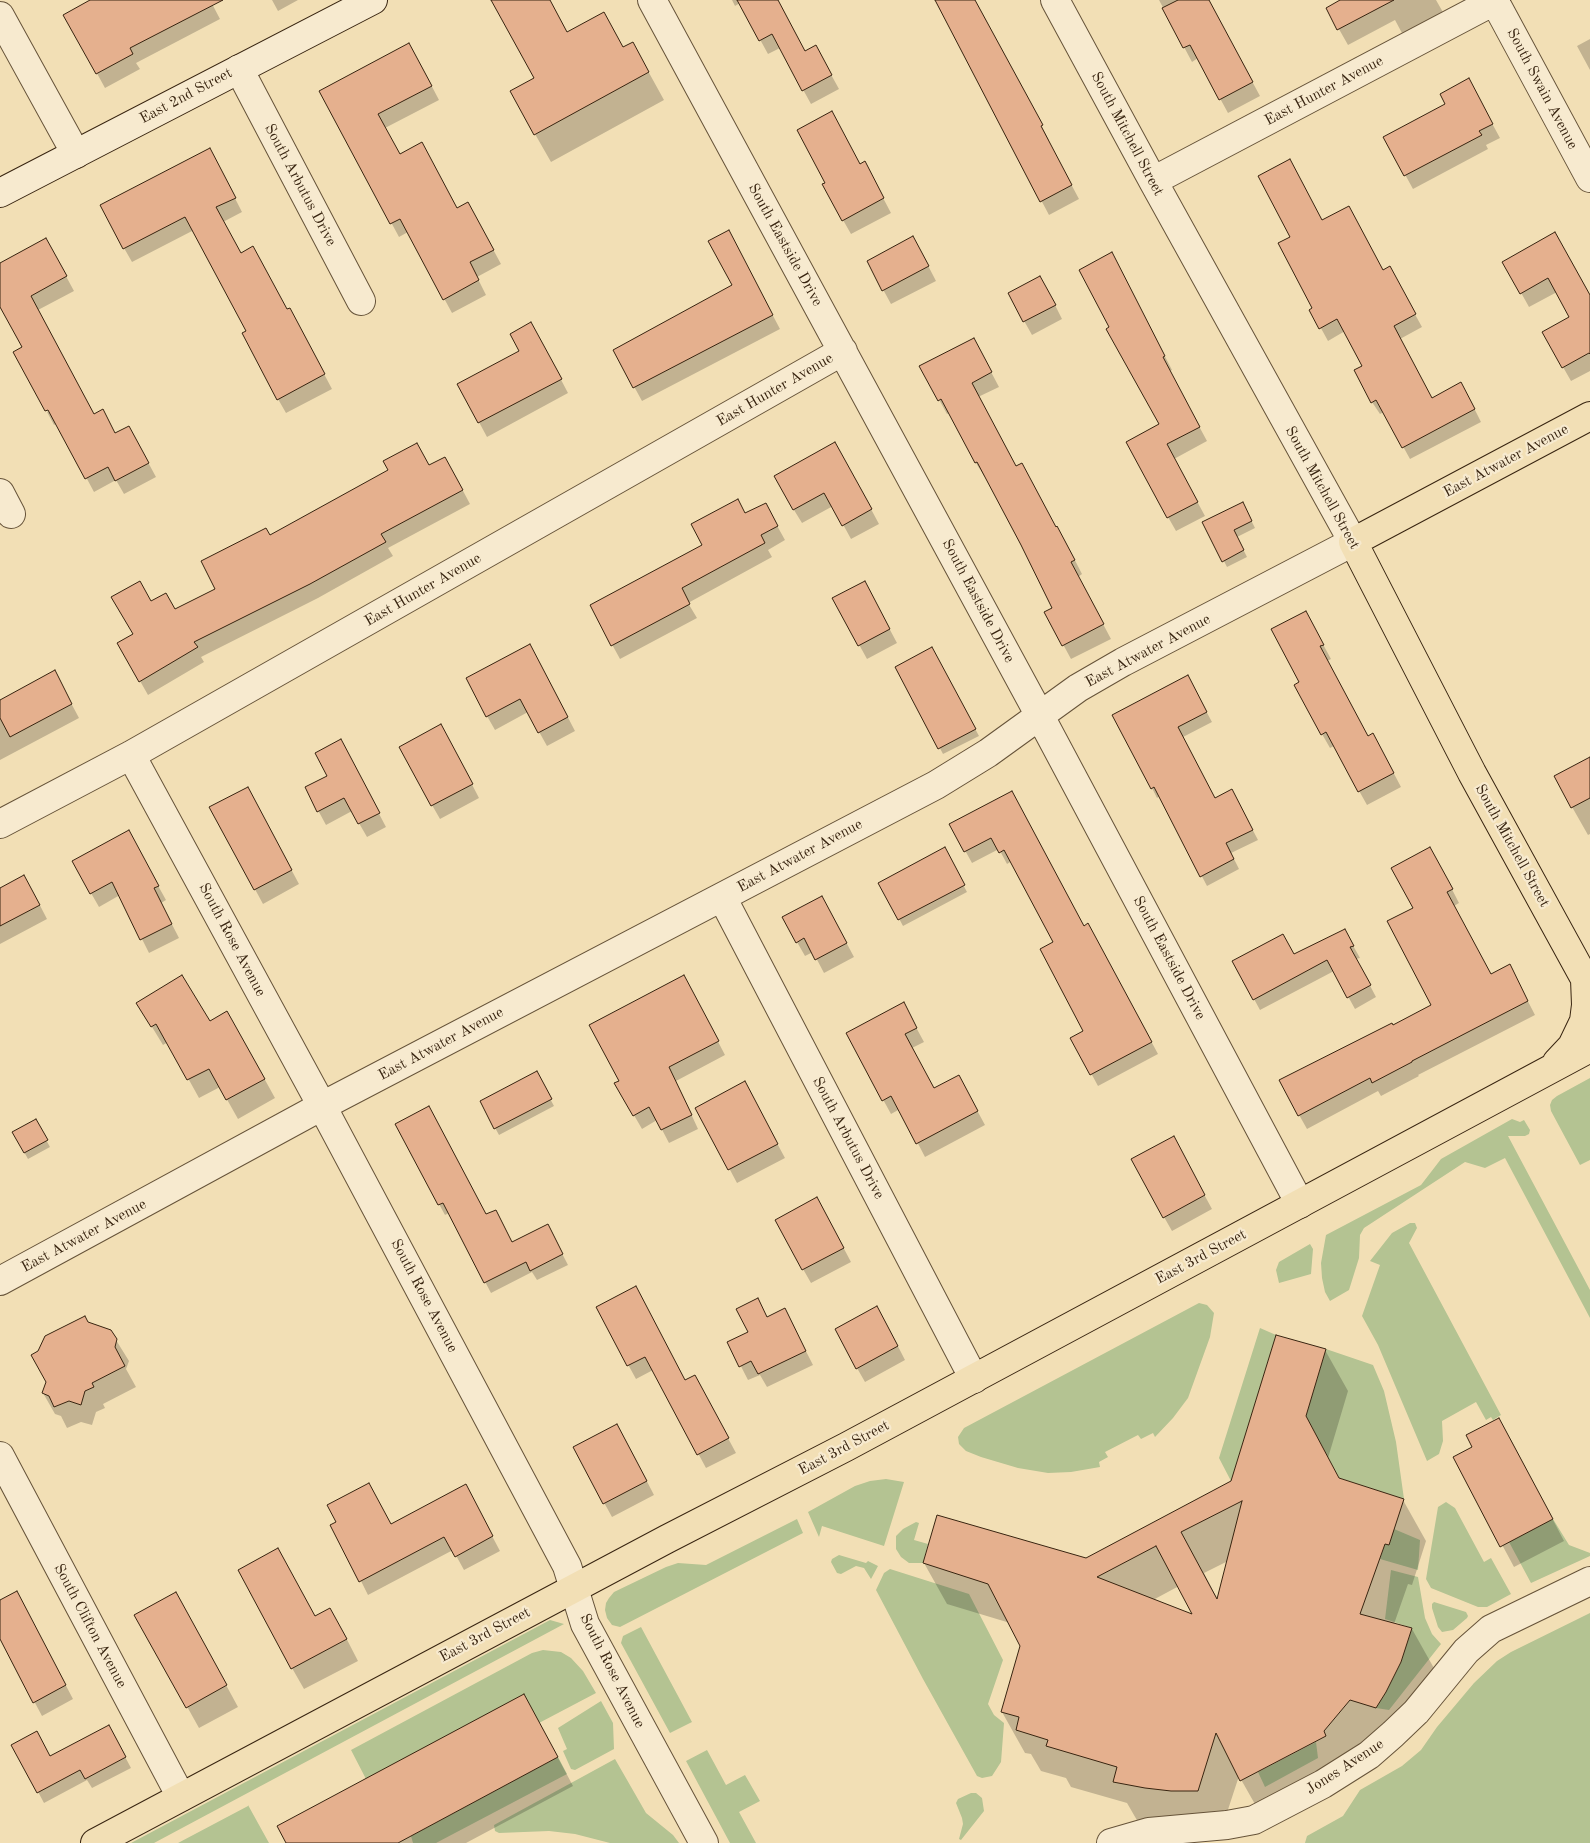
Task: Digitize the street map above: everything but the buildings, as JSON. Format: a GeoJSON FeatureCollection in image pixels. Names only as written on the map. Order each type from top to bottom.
{"type":"FeatureCollection","features":[{"type":"Feature","properties":{"kind":"main road","name":"East Atwater Avenue"},"geometry":{"type":"LineString","coordinates":[[1353,542],[1590,416]]}},
{"type":"Feature","properties":{"kind":"main road","name":"South Mitchell Street"},"geometry":{"type":"LineString","coordinates":[[1353,542],[1472,773],[1588,981],[1584,1018],[1579,1033],[1567,1052],[1538,1076]]}},
{"type":"Feature","properties":{"kind":"main road","name":"East 3rd Street"},"geometry":{"type":"LineString","coordinates":[[95,1843],[574,1588],[974,1379],[1590,1048]]}},
{"type":"Feature","properties":{"kind":"street","name":"East 2nd Street"},"geometry":{"type":"LineString","coordinates":[[0,193],[373,0]]}},
{"type":"Feature","properties":{"kind":"street","name":"South Eastside Drive"},"geometry":{"type":"LineString","coordinates":[[652,0],[1039,715],[1300,1204]]}},
{"type":"Feature","properties":{"kind":"street","name":"South Mitchell Street"},"geometry":{"type":"LineString","coordinates":[[1055,0],[1152,181],[1353,542]]}},
{"type":"Feature","properties":{"kind":"street","name":"East Hunter Avenue"},"geometry":{"type":"LineString","coordinates":[[1152,181],[1495,0]]}},
{"type":"Feature","properties":{"kind":"street","name":"South Swain Avenue"},"geometry":{"type":"LineString","coordinates":[[1495,0],[1590,178]]}},
{"type":"Feature","properties":{"kind":"street"},"geometry":{"type":"LineString","coordinates":[[0,16],[76,154]]}},
{"type":"Feature","properties":{"kind":"street","name":"South Arbutus Drive"},"geometry":{"type":"LineString","coordinates":[[239,69],[361,301]]}},
{"type":"Feature","properties":{"kind":"street","name":"East Hunter Avenue"},"geometry":{"type":"LineString","coordinates":[[0,824],[132,755],[843,351]]}},
{"type":"Feature","properties":{"kind":"street","name":"East Atwater Avenue"},"geometry":{"type":"LineString","coordinates":[[0,1281],[322,1106],[936,785],[988,753],[1078,688],[1123,662],[1353,542]]}},
{"type":"Feature","properties":{"kind":"street","name":"South Rose Avenue"},"geometry":{"type":"LineString","coordinates":[[132,755],[322,1106],[567,1566],[585,1624],[704,1843]]}},
{"type":"Feature","properties":{"kind":"street","name":"South Arbutus Drive"},"geometry":{"type":"LineString","coordinates":[[722,898],[974,1379]]}},
{"type":"Feature","properties":{"kind":"street","name":"South Clifton Avenue"},"geometry":{"type":"LineString","coordinates":[[0,1456],[181,1797]]}},
{"type":"Feature","properties":{"kind":"street","name":"Jones Avenue"},"geometry":{"type":"LineString","coordinates":[[1110,1843],[1148,1832],[1227,1825],[1254,1820],[1323,1784],[1369,1755],[1393,1734],[1416,1712],[1466,1651],[1491,1629],[1590,1581]]}},
{"type":"Feature","properties":{"kind":"green space"},"geometry":{"type":"Polygon","coordinates":[[[1590,1078],[1590,1160],[1580,1165],[1551,1111],[1550,1105],[1557,1096],[1590,1078]]]}},
{"type":"Feature","properties":{"kind":"green space"},"geometry":{"type":"Polygon","coordinates":[[[1512,1119],[1520,1122],[1524,1120],[1530,1130],[1529,1134],[1525,1136],[1508,1136],[1590,1290],[1590,1318],[1505,1158],[1485,1168],[1465,1162],[1364,1228],[1360,1235],[1359,1258],[1349,1290],[1330,1301],[1325,1292],[1321,1263],[1326,1235],[1421,1185],[1441,1159],[1512,1119]]]}},
{"type":"Feature","properties":{"kind":"green space"},"geometry":{"type":"Polygon","coordinates":[[[1410,1223],[1415,1223],[1417,1228],[1409,1243],[1501,1415],[1493,1420],[1491,1417],[1486,1420],[1476,1402],[1442,1421],[1443,1441],[1439,1454],[1427,1461],[1378,1345],[1362,1316],[1380,1265],[1370,1261],[1392,1233],[1410,1223]]]}},
{"type":"Feature","properties":{"kind":"green space"},"geometry":{"type":"Polygon","coordinates":[[[1310,1244],[1313,1249],[1311,1274],[1279,1283],[1276,1270],[1279,1262],[1310,1244]]]}},
{"type":"Feature","properties":{"kind":"green space"},"geometry":{"type":"Polygon","coordinates":[[[1199,1303],[1207,1305],[1214,1313],[1210,1337],[1188,1398],[1155,1437],[1153,1433],[1141,1439],[1138,1435],[1105,1452],[1108,1457],[1099,1462],[1100,1467],[1071,1472],[1048,1473],[1018,1468],[981,1457],[966,1451],[959,1444],[958,1437],[964,1428],[1199,1303]]]}},
{"type":"Feature","properties":{"kind":"green space"},"geometry":{"type":"Polygon","coordinates":[[[1260,1328],[1276,1335],[1231,1481],[1219,1458],[1260,1328]]]}},
{"type":"Feature","properties":{"kind":"green space"},"geometry":{"type":"Polygon","coordinates":[[[1326,1349],[1373,1365],[1384,1391],[1396,1442],[1404,1499],[1339,1478],[1306,1416],[1326,1349]]]}},
{"type":"Feature","properties":{"kind":"green space"},"geometry":{"type":"Polygon","coordinates":[[[886,1479],[904,1482],[884,1546],[822,1526],[819,1537],[808,1512],[855,1486],[870,1481],[886,1479]]]}},
{"type":"Feature","properties":{"kind":"green space"},"geometry":{"type":"Polygon","coordinates":[[[1446,1502],[1455,1508],[1484,1562],[1491,1558],[1511,1594],[1487,1607],[1478,1607],[1431,1588],[1426,1579],[1438,1507],[1446,1502]]]}},
{"type":"Feature","properties":{"kind":"green space"},"geometry":{"type":"Polygon","coordinates":[[[797,1519],[803,1533],[620,1627],[612,1625],[607,1618],[606,1603],[614,1592],[678,1563],[706,1565],[797,1519]]]}},
{"type":"Feature","properties":{"kind":"green space"},"geometry":{"type":"Polygon","coordinates":[[[1553,1519],[1569,1545],[1590,1553],[1590,1556],[1531,1583],[1509,1542],[1553,1519]]]}},
{"type":"Feature","properties":{"kind":"green space"},"geometry":{"type":"Polygon","coordinates":[[[916,1522],[919,1523],[914,1540],[928,1544],[923,1563],[909,1563],[901,1557],[896,1549],[896,1536],[903,1529],[916,1522]]]}},
{"type":"Feature","properties":{"kind":"green space"},"geometry":{"type":"Polygon","coordinates":[[[1394,1529],[1420,1540],[1418,1570],[1380,1559],[1385,1544],[1389,1545],[1394,1529]]]}},
{"type":"Feature","properties":{"kind":"green space"},"geometry":{"type":"Polygon","coordinates":[[[839,1555],[866,1563],[868,1561],[878,1566],[871,1579],[864,1568],[856,1566],[841,1574],[837,1573],[831,1562],[832,1559],[839,1555]]]}},
{"type":"Feature","properties":{"kind":"green space"},"geometry":{"type":"Polygon","coordinates":[[[890,1569],[969,1594],[1003,1660],[988,1704],[994,1715],[1004,1723],[1001,1762],[992,1776],[982,1778],[977,1776],[876,1590],[884,1573],[890,1569]]]}},
{"type":"Feature","properties":{"kind":"green space"},"geometry":{"type":"Polygon","coordinates":[[[1391,1570],[1418,1577],[1425,1618],[1432,1634],[1441,1644],[1389,1710],[1376,1708],[1401,1662],[1412,1628],[1385,1619],[1391,1570]]]}},
{"type":"Feature","properties":{"kind":"green space"},"geometry":{"type":"Polygon","coordinates":[[[1434,1602],[1466,1612],[1468,1616],[1453,1630],[1442,1632],[1438,1627],[1432,1608],[1434,1602]]]}},
{"type":"Feature","properties":{"kind":"green space"},"geometry":{"type":"Polygon","coordinates":[[[1590,1613],[1590,1843],[1305,1843],[1307,1836],[1343,1816],[1360,1790],[1402,1766],[1421,1750],[1437,1727],[1474,1683],[1497,1661],[1511,1652],[1590,1613]]]}},
{"type":"Feature","properties":{"kind":"green space"},"geometry":{"type":"Polygon","coordinates":[[[550,1620],[564,1624],[154,1843],[131,1843],[550,1620]]]}},
{"type":"Feature","properties":{"kind":"green space"},"geometry":{"type":"Polygon","coordinates":[[[641,1627],[692,1722],[670,1733],[621,1643],[623,1636],[641,1627]]]}},
{"type":"Feature","properties":{"kind":"green space"},"geometry":{"type":"Polygon","coordinates":[[[543,1650],[561,1652],[571,1658],[583,1671],[596,1693],[539,1723],[366,1779],[351,1750],[532,1653],[543,1650]]]}},
{"type":"Feature","properties":{"kind":"green space"},"geometry":{"type":"Polygon","coordinates":[[[601,1701],[613,1723],[614,1749],[575,1770],[571,1769],[563,1751],[567,1749],[558,1728],[601,1701]]]}},
{"type":"Feature","properties":{"kind":"green space"},"geometry":{"type":"Polygon","coordinates":[[[1316,1742],[1318,1758],[1265,1787],[1258,1772],[1316,1742]]]}},
{"type":"Feature","properties":{"kind":"green space"},"geometry":{"type":"Polygon","coordinates":[[[707,1750],[726,1785],[745,1775],[760,1801],[739,1812],[756,1843],[730,1843],[686,1761],[707,1750]]]}},
{"type":"Feature","properties":{"kind":"green space"},"geometry":{"type":"Polygon","coordinates":[[[558,1757],[567,1774],[436,1843],[413,1843],[411,1836],[558,1757]]]}},
{"type":"Feature","properties":{"kind":"green space"},"geometry":{"type":"Polygon","coordinates":[[[615,1759],[646,1813],[673,1835],[679,1843],[610,1843],[575,1834],[549,1831],[499,1833],[495,1831],[494,1825],[615,1759]]]}},
{"type":"Feature","properties":{"kind":"green space"},"geometry":{"type":"Polygon","coordinates":[[[971,1793],[976,1793],[982,1798],[984,1811],[961,1840],[959,1839],[963,1824],[956,1803],[958,1799],[971,1793]]]}},
{"type":"Feature","properties":{"kind":"green space"},"geometry":{"type":"Polygon","coordinates":[[[248,1806],[269,1843],[178,1843],[248,1806]]]}}]}
